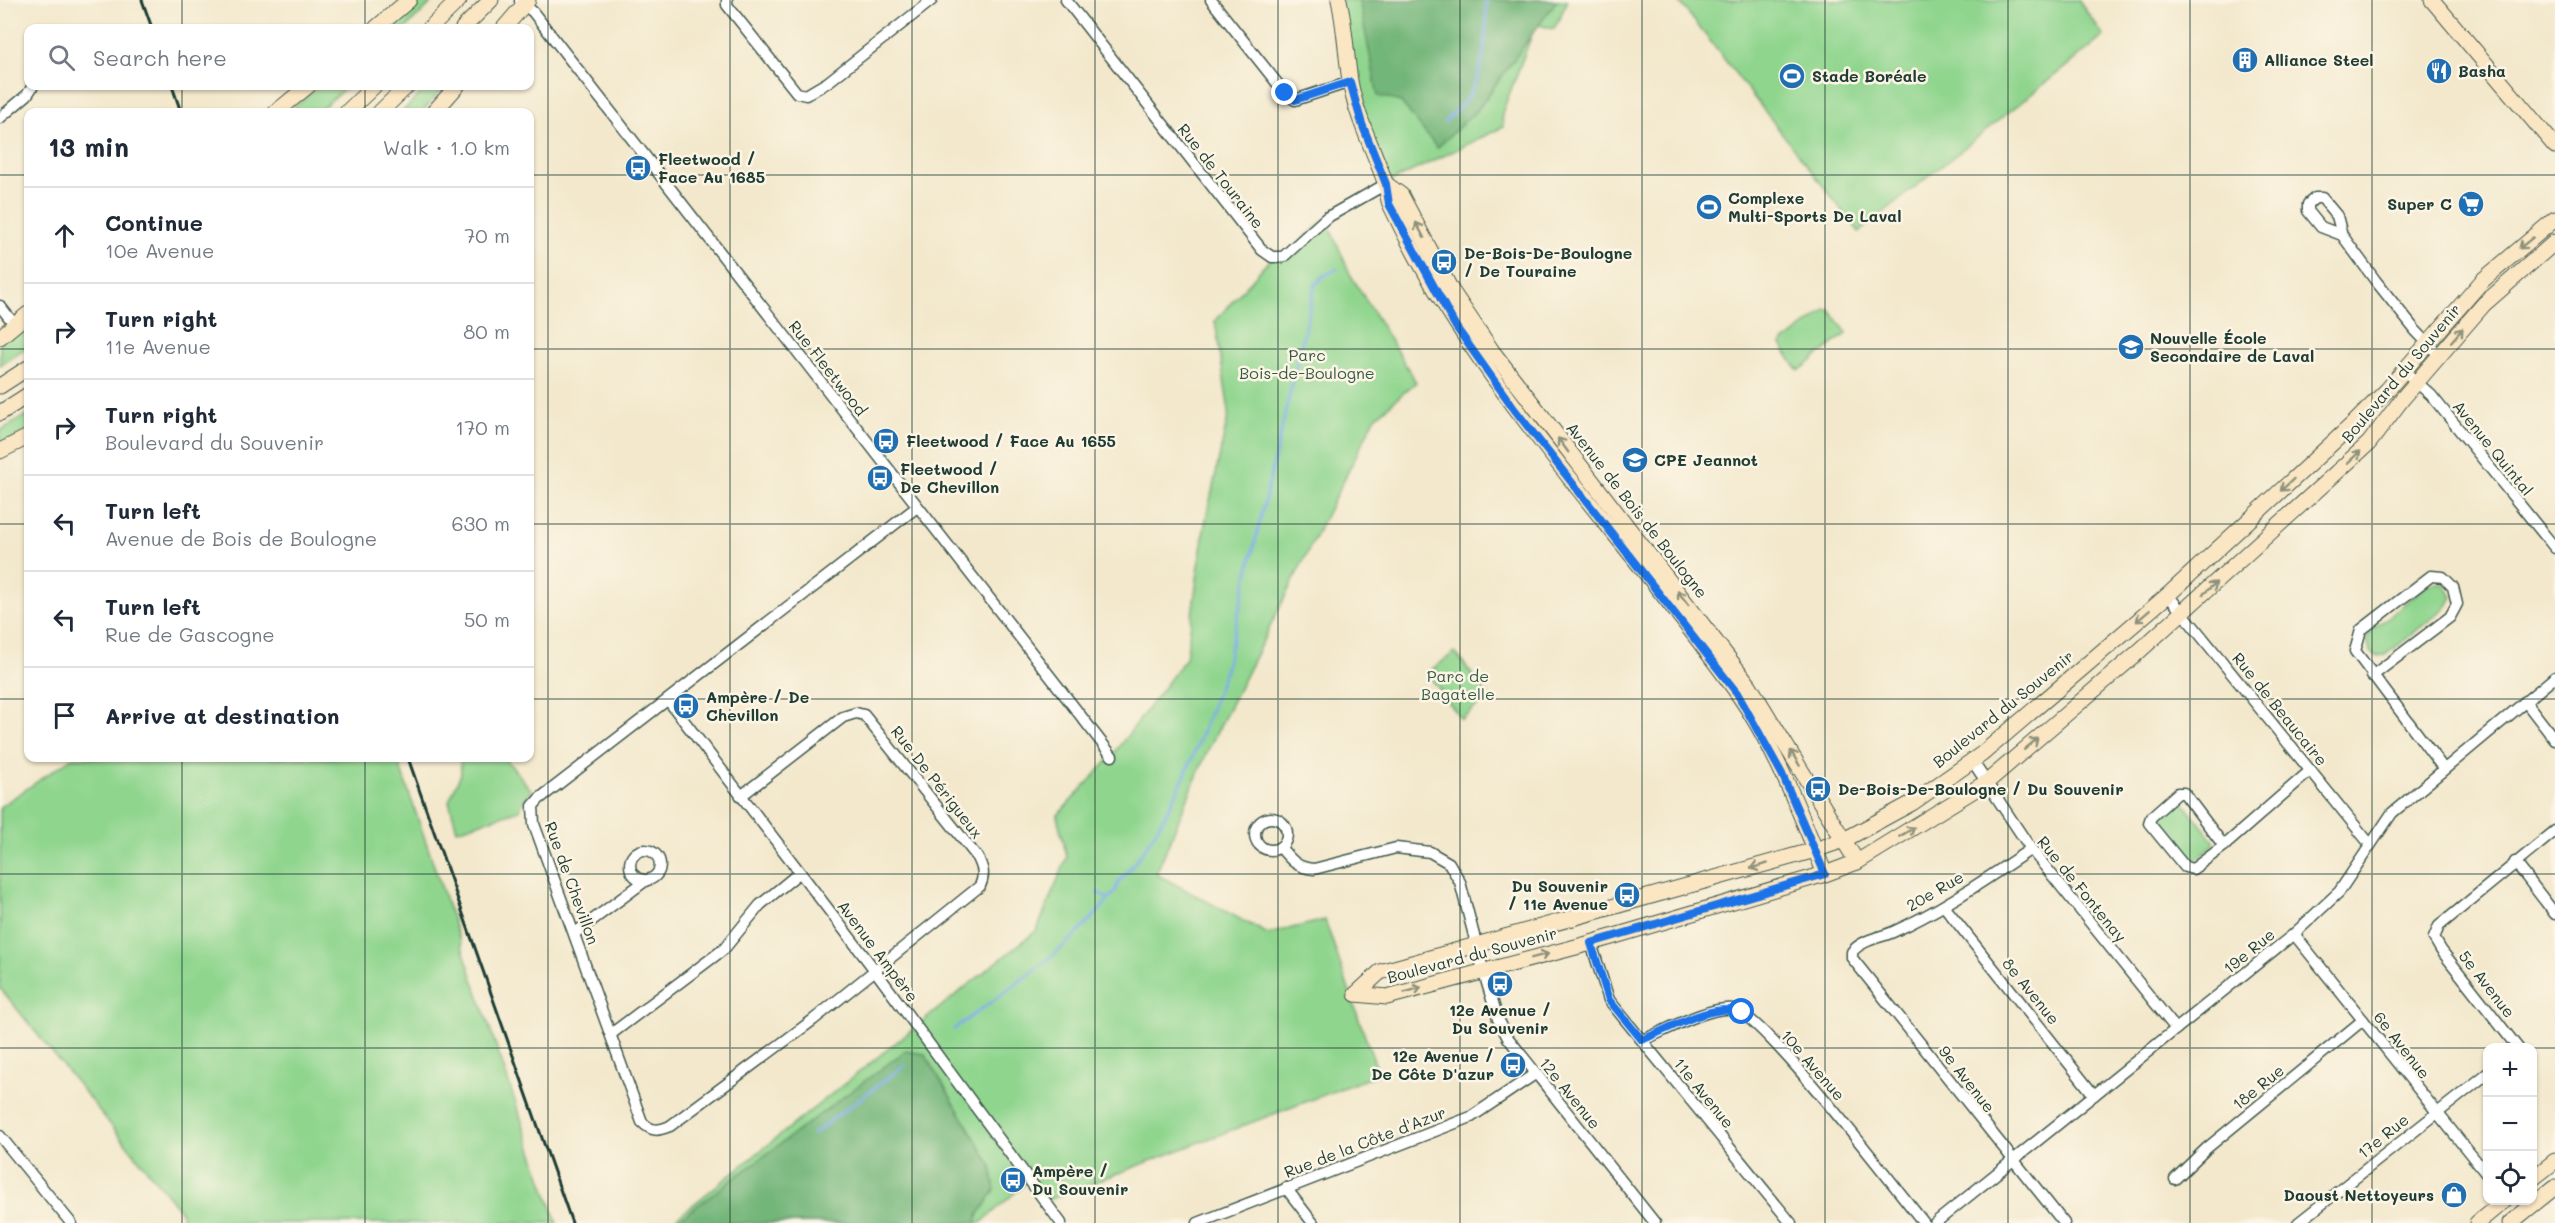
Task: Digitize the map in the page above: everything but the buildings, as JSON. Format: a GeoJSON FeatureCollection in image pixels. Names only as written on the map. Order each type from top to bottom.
{"type":"FeatureCollection","features":[{"type":"Feature","properties":{"kind":"street"},"geometry":{"type":"LineString","coordinates":[[381,24],[409,0]]}},
{"type":"Feature","properties":{"kind":"street"},"geometry":{"type":"LineString","coordinates":[[434,24],[459,0]]}},
{"type":"Feature","properties":{"kind":"street"},"geometry":{"type":"LineString","coordinates":[[467,24],[491,0]]}},
{"type":"Feature","properties":{"kind":"street"},"geometry":{"type":"LineString","coordinates":[[727,0],[727,4],[797,93],[806,95],[828,82],[925,2]]}},
{"type":"Feature","properties":{"kind":"street","name":"Rue de Touraine"},"geometry":{"type":"LineString","coordinates":[[1066,0],[1262,250],[1272,256],[1283,256],[1326,218],[1386,184]]}},
{"type":"Feature","properties":{"kind":"street"},"geometry":{"type":"LineString","coordinates":[[1210,0],[1285,93],[1295,100],[1350,82]]}},
{"type":"Feature","properties":{"kind":"street","name":"Avenue de Bois de Boulogne"},"geometry":{"type":"LineString","coordinates":[[1339,0],[1350,82],[1362,124],[1386,184],[1389,204],[1456,327],[1515,410],[1737,693],[1782,774],[1825,874]]}},
{"type":"Feature","properties":{"kind":"street"},"geometry":{"type":"LineString","coordinates":[[2432,0],[2555,146]]}},
{"type":"Feature","properties":{"kind":"street"},"geometry":{"type":"LineString","coordinates":[[507,24],[524,1]]}},
{"type":"Feature","properties":{"kind":"street","name":"Rue Fleetwood"},"geometry":{"type":"LineString","coordinates":[[524,1],[1112,756]]}},
{"type":"Feature","properties":{"kind":"street"},"geometry":{"type":"LineString","coordinates":[[0,118],[30,90]]}},
{"type":"Feature","properties":{"kind":"street"},"geometry":{"type":"LineString","coordinates":[[281,108],[303,90]]}},
{"type":"Feature","properties":{"kind":"street"},"geometry":{"type":"LineString","coordinates":[[351,108],[370,90]]}},
{"type":"Feature","properties":{"kind":"street"},"geometry":{"type":"LineString","coordinates":[[384,108],[403,90]]}},
{"type":"Feature","properties":{"kind":"street"},"geometry":{"type":"LineString","coordinates":[[438,108],[453,90]]}},
{"type":"Feature","properties":{"kind":"street","name":"Avenue de Bois de Boulogne"},"geometry":{"type":"LineString","coordinates":[[1386,184],[1401,195],[1451,290],[1492,351],[1749,685],[1857,862]]}},
{"type":"Feature","properties":{"kind":"street","name":"Boulevard du Souvenir"},"geometry":{"type":"LineString","coordinates":[[2555,219],[2483,280],[2404,371],[2354,423],[2168,595],[1973,762],[1912,803],[1844,840],[1815,850],[1380,972],[1356,994],[1387,997],[1591,943],[1825,874],[1857,862],[1987,782],[2182,614],[2369,443],[2417,381],[2495,293],[2555,242]]}},
{"type":"Feature","properties":{"kind":"street"},"geometry":{"type":"LineString","coordinates":[[2342,235],[2439,355]]}},
{"type":"Feature","properties":{"kind":"street"},"geometry":{"type":"LineString","coordinates":[[0,306],[15,325]]}},
{"type":"Feature","properties":{"kind":"street"},"geometry":{"type":"LineString","coordinates":[[0,337],[24,317]]}},
{"type":"Feature","properties":{"kind":"street"},"geometry":{"type":"LineString","coordinates":[[0,386],[24,371]]}},
{"type":"Feature","properties":{"kind":"street","name":"Avenue Quintal"},"geometry":{"type":"LineString","coordinates":[[2404,371],[2435,400],[2555,548]]}},
{"type":"Feature","properties":{"kind":"street"},"geometry":{"type":"LineString","coordinates":[[0,413],[24,398]]}},
{"type":"Feature","properties":{"kind":"street"},"geometry":{"type":"LineString","coordinates":[[0,451],[24,439]]}},
{"type":"Feature","properties":{"kind":"street","name":"Rue de Chevillon"},"geometry":{"type":"LineString","coordinates":[[874,969],[813,1020],[670,1126],[659,1131],[649,1129],[642,1122],[534,824],[533,806],[538,799],[917,507]]}},
{"type":"Feature","properties":{"kind":"street"},"geometry":{"type":"LineString","coordinates":[[2372,676],[2450,617],[2457,604],[2453,587],[2444,577],[2431,576],[2361,630],[2355,651],[2372,676],[2443,768]]}},
{"type":"Feature","properties":{"kind":"street","name":"Rue de Beaucaire"},"geometry":{"type":"LineString","coordinates":[[2168,595],[2369,843]]}},
{"type":"Feature","properties":{"kind":"street","name":"19e Rue"},"geometry":{"type":"LineString","coordinates":[[1935,1223],[2294,934],[2339,892],[2369,843],[2392,813],[2443,768],[2555,677]]}},
{"type":"Feature","properties":{"kind":"street","name":"Avenue Ampère"},"geometry":{"type":"LineString","coordinates":[[668,700],[874,969],[1061,1223]]}},
{"type":"Feature","properties":{"kind":"street"},"geometry":{"type":"LineString","coordinates":[[2525,701],[2555,740]]}},
{"type":"Feature","properties":{"kind":"street","name":"Rue De Périgueux"},"geometry":{"type":"LineString","coordinates":[[741,796],[843,717],[856,713],[864,715],[978,858],[984,872],[980,886],[874,969]]}},
{"type":"Feature","properties":{"kind":"street","name":"Rue de Fontenay"},"geometry":{"type":"LineString","coordinates":[[1973,762],[2031,849],[2176,1029]]}},
{"type":"Feature","properties":{"kind":"street"},"geometry":{"type":"LineString","coordinates":[[2224,846],[2184,793],[2178,793],[2151,817],[2149,824],[2185,867],[2193,868],[2224,846],[2311,770]]}},
{"type":"Feature","properties":{"kind":"street"},"geometry":{"type":"LineString","coordinates":[[2555,831],[2515,862],[2555,914]]}},
{"type":"Feature","properties":{"kind":"street","name":"12e Avenue"},"geometry":{"type":"LineString","coordinates":[[1280,847],[1295,864],[1314,869],[1396,848],[1430,852],[1449,863],[1460,882],[1498,1019],[1508,1038],[1654,1223]]}},
{"type":"Feature","properties":{"kind":"street","name":"20e Rue"},"geometry":{"type":"LineString","coordinates":[[1852,952],[1856,946],[1893,932],[1944,906],[2031,849]]}},
{"type":"Feature","properties":{"kind":"street","name":"5e Avenue"},"geometry":{"type":"LineString","coordinates":[[2515,862],[2439,926],[2434,938],[2515,1043]]}},
{"type":"Feature","properties":{"kind":"street"},"geometry":{"type":"LineString","coordinates":[[611,1034],[724,949],[760,904],[799,873]]}},
{"type":"Feature","properties":{"kind":"street"},"geometry":{"type":"LineString","coordinates":[[575,933],[645,881]]}},
{"type":"Feature","properties":{"kind":"street","name":"8e Avenue"},"geometry":{"type":"LineString","coordinates":[[1944,906],[2094,1095]]}},
{"type":"Feature","properties":{"kind":"street","name":"6e Avenue"},"geometry":{"type":"LineString","coordinates":[[2294,934],[2483,1171]]}},
{"type":"Feature","properties":{"kind":"street","name":"11e Avenue"},"geometry":{"type":"LineString","coordinates":[[1591,943],[1609,1000],[1791,1223]]}},
{"type":"Feature","properties":{"kind":"street","name":"9e Avenue"},"geometry":{"type":"LineString","coordinates":[[1852,952],[1852,958],[2064,1223]]}},
{"type":"Feature","properties":{"kind":"street","name":"10e Avenue"},"geometry":{"type":"LineString","coordinates":[[1642,1040],[1713,1012],[1732,1009],[1742,1012],[1780,1047],[1924,1223]]}},
{"type":"Feature","properties":{"kind":"street","name":"18e Rue"},"geometry":{"type":"LineString","coordinates":[[2175,1179],[2207,1148],[2364,1020]]}},
{"type":"Feature","properties":{"kind":"street","name":"Rue de la Côte d'Azur"},"geometry":{"type":"LineString","coordinates":[[1198,1223],[1471,1117],[1501,1100],[1535,1074]]}},
{"type":"Feature","properties":{"kind":"street","name":"17e Rue"},"geometry":{"type":"LineString","coordinates":[[2298,1223],[2483,1076]]}},
{"type":"Feature","properties":{"kind":"street"},"geometry":{"type":"LineString","coordinates":[[0,1136],[71,1223]]}},
{"type":"Feature","properties":{"kind":"street"},"geometry":{"type":"LineString","coordinates":[[2537,1175],[2555,1161]]}},
{"type":"Feature","properties":{"kind":"street"},"geometry":{"type":"LineString","coordinates":[[2508,1205],[2514,1219],[2555,1187]]}},
{"type":"Feature","properties":{"kind":"street"},"geometry":{"type":"LineString","coordinates":[[1286,1188],[1313,1223]]}},
{"type":"Feature","properties":{"kind":"street"},"geometry":{"type":"LineString","coordinates":[[2477,1223],[2500,1205]]}},
{"type":"Feature","properties":{"kind":"green space"},"geometry":{"type":"Polygon","coordinates":[[[418,0],[434,0],[410,24],[390,24],[418,0]]]}},
{"type":"Feature","properties":{"kind":"green space"},"geometry":{"type":"Polygon","coordinates":[[[1339,0],[1568,0],[1554,29],[1536,24],[1502,113],[1503,127],[1386,184],[1362,124],[1339,0]]]}},
{"type":"Feature","properties":{"kind":"green space"},"geometry":{"type":"Polygon","coordinates":[[[1359,0],[1557,0],[1479,108],[1437,148],[1401,102],[1378,96],[1359,0]]]}},
{"type":"Feature","properties":{"kind":"green space"},"geometry":{"type":"Polygon","coordinates":[[[1678,0],[2078,0],[2104,36],[1859,232],[1678,0]]]}},
{"type":"Feature","properties":{"kind":"green space"},"geometry":{"type":"Polygon","coordinates":[[[314,90],[343,90],[322,108],[293,108],[314,90]]]}},
{"type":"Feature","properties":{"kind":"green space"},"geometry":{"type":"Polygon","coordinates":[[[424,90],[441,90],[426,108],[406,108],[424,90]]]}},
{"type":"Feature","properties":{"kind":"green space","name":"Parc Bois-de-Boulogne"},"geometry":{"type":"Polygon","coordinates":[[[1326,218],[1350,274],[1416,382],[1375,418],[1207,752],[1156,874],[1268,934],[1325,920],[1379,1074],[1045,1201],[1028,1181],[981,1223],[670,1223],[1037,930],[1067,857],[1057,816],[1112,756],[1186,658],[1204,529],[1229,412],[1215,321],[1272,257],[1283,257],[1326,218]]]}},
{"type":"Feature","properties":{"kind":"green space"},"geometry":{"type":"Polygon","coordinates":[[[1826,310],[1830,310],[1847,333],[1800,370],[1796,368],[1781,344],[1826,310]]]}},
{"type":"Feature","properties":{"kind":"green space"},"geometry":{"type":"Polygon","coordinates":[[[24,322],[24,349],[0,365],[0,341],[24,322]]]}},
{"type":"Feature","properties":{"kind":"green space"},"geometry":{"type":"Polygon","coordinates":[[[24,416],[24,433],[0,445],[0,431],[24,416]]]}},
{"type":"Feature","properties":{"kind":"green space"},"geometry":{"type":"Polygon","coordinates":[[[2429,584],[2445,585],[2452,597],[2447,606],[2386,655],[2377,656],[2370,652],[2367,639],[2372,630],[2429,584]]]}},
{"type":"Feature","properties":{"kind":"green space","name":"Parc de Bagatelle"},"geometry":{"type":"Polygon","coordinates":[[[1455,652],[1489,697],[1461,719],[1427,673],[1455,652]]]}},
{"type":"Feature","properties":{"kind":"green space"},"geometry":{"type":"Polygon","coordinates":[[[66,762],[398,762],[557,1223],[183,1223],[182,1213],[0,988],[0,807],[66,762]]]}},
{"type":"Feature","properties":{"kind":"green space"},"geometry":{"type":"Polygon","coordinates":[[[460,762],[508,762],[532,791],[524,799],[520,810],[457,830],[449,801],[461,774],[460,762]]]}},
{"type":"Feature","properties":{"kind":"green space"},"geometry":{"type":"Polygon","coordinates":[[[2177,800],[2183,802],[2214,841],[2214,846],[2194,861],[2187,860],[2156,824],[2155,819],[2177,800]]]}},
{"type":"Feature","properties":{"kind":"green space"},"geometry":{"type":"Polygon","coordinates":[[[905,1051],[925,1054],[992,1167],[995,1190],[979,1214],[976,1223],[674,1223],[905,1051]]]}},
{"type":"Feature","properties":{"kind":"waterway"},"geometry":{"type":"LineString","coordinates":[[1445,122],[1467,98],[1475,84],[1482,60],[1486,0]]}},
{"type":"Feature","properties":{"kind":"waterway"},"geometry":{"type":"LineString","coordinates":[[954,1029],[1036,969],[1087,923],[1116,890],[1118,883],[1137,859],[1169,808],[1206,724],[1226,667],[1315,285],[1325,275],[1337,269]]}},
{"type":"Feature","properties":{"kind":"waterway"},"geometry":{"type":"LineString","coordinates":[[1097,892],[1108,899]]}},
{"type":"Feature","properties":{"kind":"waterway"},"geometry":{"type":"LineString","coordinates":[[813,1134],[905,1065]]}},
{"type":"Feature","properties":{"kind":"railway"},"geometry":{"type":"LineString","coordinates":[[142,0],[151,24]]}},
{"type":"Feature","properties":{"kind":"railway"},"geometry":{"type":"LineString","coordinates":[[173,90],[180,108]]}},
{"type":"Feature","properties":{"kind":"railway"},"geometry":{"type":"LineString","coordinates":[[409,762],[572,1223]]}},
{"type":"Feature","properties":{"kind":"place","name":"Alliance Steel"},"geometry":{"type":"Point","coordinates":[2245,60]}},
{"type":"Feature","properties":{"kind":"place","name":"Basha"},"geometry":{"type":"Point","coordinates":[2439,71]}},
{"type":"Feature","properties":{"kind":"place","name":"Stade Boréale"},"geometry":{"type":"Point","coordinates":[1792,76]}},
{"type":"Feature","properties":{"kind":"place","name":"Fleetwood / Face Au 1685"},"geometry":{"type":"Point","coordinates":[638,168]}},
{"type":"Feature","properties":{"kind":"place","name":"Super C"},"geometry":{"type":"Point","coordinates":[2471,204]}},
{"type":"Feature","properties":{"kind":"place","name":"Complexe Multi-Sports De Laval"},"geometry":{"type":"Point","coordinates":[1709,207]}},
{"type":"Feature","properties":{"kind":"place","name":"De-Bois-De-Boulogne / De Touraine"},"geometry":{"type":"Point","coordinates":[1444,262]}},
{"type":"Feature","properties":{"kind":"place","name":"Nouvelle École Secondaire de Laval"},"geometry":{"type":"Point","coordinates":[2131,347]}},
{"type":"Feature","properties":{"kind":"place","name":"Fleetwood / Face Au 1655"},"geometry":{"type":"Point","coordinates":[886,441]}},
{"type":"Feature","properties":{"kind":"place","name":"CPE Jeannot"},"geometry":{"type":"Point","coordinates":[1635,460]}},
{"type":"Feature","properties":{"kind":"place","name":"Fleetwood / De Chevillon"},"geometry":{"type":"Point","coordinates":[880,478]}},
{"type":"Feature","properties":{"kind":"place","name":"Ampère / De Chevillon"},"geometry":{"type":"Point","coordinates":[686,706]}},
{"type":"Feature","properties":{"kind":"place","name":"De-Bois-De-Boulogne / Du Souvenir"},"geometry":{"type":"Point","coordinates":[1818,789]}},
{"type":"Feature","properties":{"kind":"place","name":"Du Souvenir / 11e Avenue"},"geometry":{"type":"Point","coordinates":[1627,895]}},
{"type":"Feature","properties":{"kind":"place","name":"12e Avenue / Du Souvenir"},"geometry":{"type":"Point","coordinates":[1500,984]}},
{"type":"Feature","properties":{"kind":"place","name":"12e Avenue / De Côte D'azur"},"geometry":{"type":"Point","coordinates":[1513,1065]}},
{"type":"Feature","properties":{"kind":"place","name":"Ampère / Du Souvenir"},"geometry":{"type":"Point","coordinates":[1013,1180]}},
{"type":"Feature","properties":{"kind":"place","name":"Daoust Nettoyeurs"},"geometry":{"type":"Point","coordinates":[2454,1195]}},
{"type":"Feature","properties":{"kind":"route"},"geometry":{"type":"LineString","coordinates":[[1285,93],[1295,100],[1350,82],[1362,124],[1386,184],[1389,204],[1456,327],[1515,410],[1737,693],[1758,727],[1782,774],[1825,874],[1591,943],[1609,1000],[1642,1040],[1713,1012],[1732,1009],[1742,1012]]}}]}
